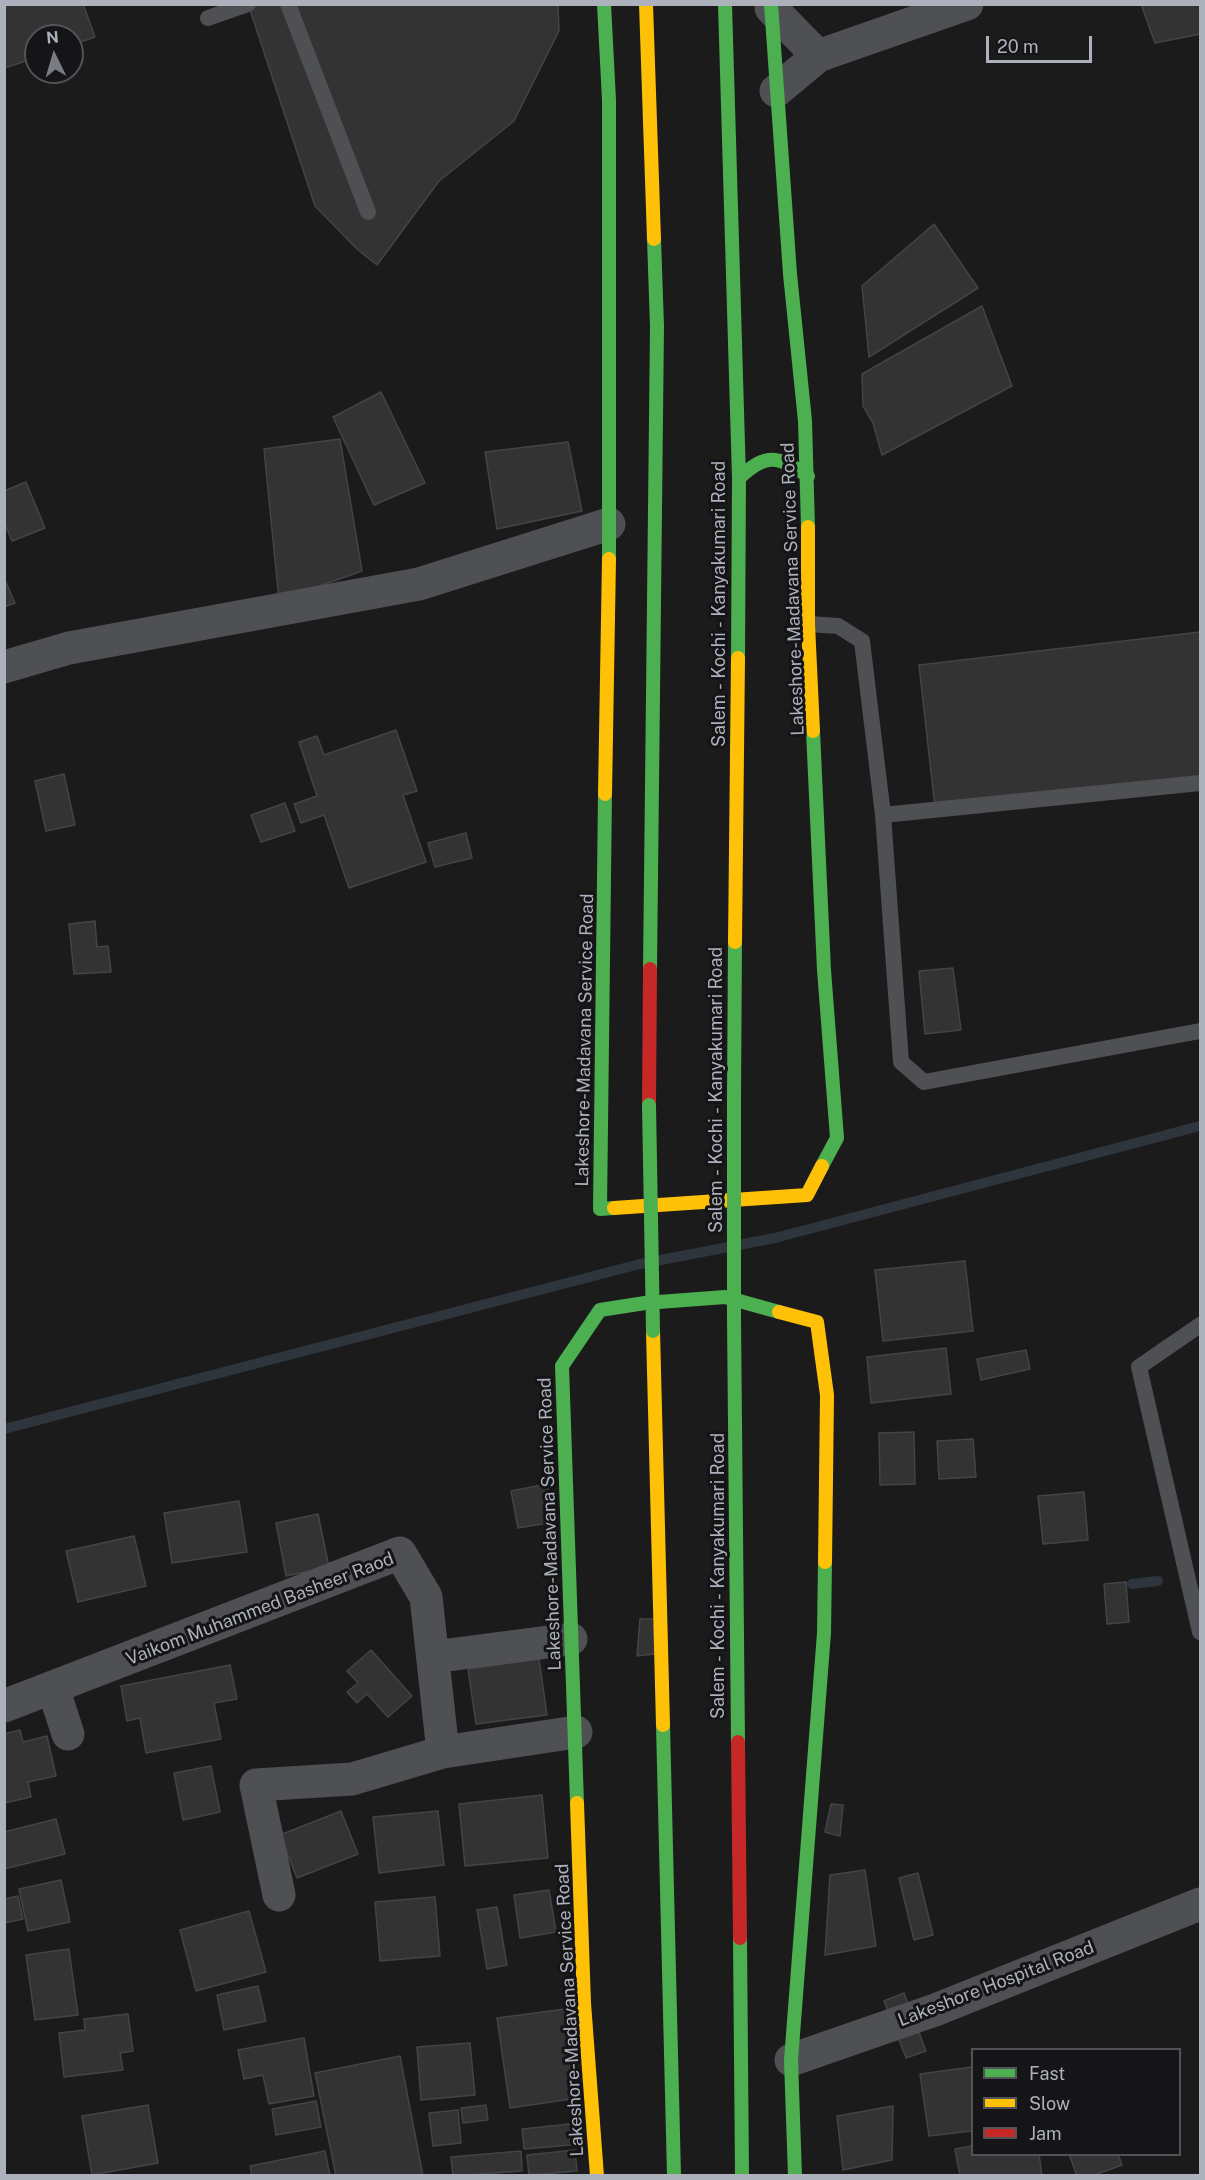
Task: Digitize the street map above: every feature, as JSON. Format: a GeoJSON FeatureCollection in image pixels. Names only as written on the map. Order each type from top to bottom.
{"type":"FeatureCollection","features":[{"type":"Feature","properties":{"kind":"main road","name":"Lakeshore-Madavana Service Road"},"geometry":{"type":"LineString","coordinates":[[604,4],[609,100],[609,524],[600,1209],[807,1195],[837,1138],[824,970],[808,624],[808,476],[771,6]]}},
{"type":"Feature","properties":{"kind":"main road"},"geometry":{"type":"LineString","coordinates":[[646,4],[657,326],[649,1105],[674,2175]]}},
{"type":"Feature","properties":{"kind":"main road","name":"Salem - Kochi - Kanyakumari Road"},"geometry":{"type":"LineString","coordinates":[[725,4],[739,478],[734,1318],[742,2175]]}},
{"type":"Feature","properties":{"kind":"main road"},"geometry":{"type":"LineString","coordinates":[[739,478],[757,460],[774,458],[790,463],[808,476]]}},
{"type":"Feature","properties":{"kind":"main road","name":"Lakeshore-Madavana Service Road"},"geometry":{"type":"LineString","coordinates":[[597,2175],[584,2003],[562,1366],[600,1311],[645,1303],[725,1297],[817,1322],[827,1395],[824,1633],[791,2060],[795,2175]]}},
{"type":"Feature","properties":{"kind":"street"},"geometry":{"type":"LineString","coordinates":[[776,91],[818,56],[967,4]]}},
{"type":"Feature","properties":{"kind":"street"},"geometry":{"type":"LineString","coordinates":[[771,6],[818,56]]}},
{"type":"Feature","properties":{"kind":"street"},"geometry":{"type":"LineString","coordinates":[[4,667],[69,648],[419,584],[609,524]]}},
{"type":"Feature","properties":{"kind":"street","name":"Vaikom Muhammed Basheer Raod"},"geometry":{"type":"LineString","coordinates":[[4,1706],[400,1553],[426,1597],[444,1752]]}},
{"type":"Feature","properties":{"kind":"street"},"geometry":{"type":"LineString","coordinates":[[433,1657],[572,1639]]}},
{"type":"Feature","properties":{"kind":"street"},"geometry":{"type":"LineString","coordinates":[[53,1688],[68,1734]]}},
{"type":"Feature","properties":{"kind":"street"},"geometry":{"type":"LineString","coordinates":[[279,1895],[256,1785],[352,1779],[444,1752],[576,1732]]}},
{"type":"Feature","properties":{"kind":"street","name":"Lakeshore Hospital Road"},"geometry":{"type":"LineString","coordinates":[[791,2060],[935,2010],[1200,1904]]}},
{"type":"Feature","properties":{"kind":"lane"},"geometry":{"type":"LineString","coordinates":[[208,18],[248,4]]}},
{"type":"Feature","properties":{"kind":"lane"},"geometry":{"type":"LineString","coordinates":[[288,4],[368,212]]}},
{"type":"Feature","properties":{"kind":"lane"},"geometry":{"type":"LineString","coordinates":[[808,624],[838,626],[862,641],[883,815],[901,1062],[924,1082],[1200,1031]]}},
{"type":"Feature","properties":{"kind":"lane"},"geometry":{"type":"LineString","coordinates":[[883,815],[1200,783]]}},
{"type":"Feature","properties":{"kind":"lane"},"geometry":{"type":"LineString","coordinates":[[1200,1325],[1138,1367],[1200,1632]]}},
{"type":"Feature","properties":{"kind":"building"},"geometry":{"type":"Polygon","coordinates":[[[4,4],[83,4],[95,37],[84,41],[84,24],[24,24],[24,62],[4,68],[4,4]]]}},
{"type":"Feature","properties":{"kind":"building"},"geometry":{"type":"Polygon","coordinates":[[[248,4],[558,4],[559,31],[514,121],[439,181],[377,265],[357,249],[315,206],[248,4]]]}},
{"type":"Feature","properties":{"kind":"building"},"geometry":{"type":"Polygon","coordinates":[[[1141,4],[1200,4],[1200,34],[1155,43],[1141,4]]]}},
{"type":"Feature","properties":{"kind":"building"},"geometry":{"type":"Polygon","coordinates":[[[934,224],[978,288],[869,357],[862,286],[934,224]]]}},
{"type":"Feature","properties":{"kind":"building"},"geometry":{"type":"Polygon","coordinates":[[[982,306],[1012,386],[882,455],[873,423],[863,406],[862,374],[982,306]]]}},
{"type":"Feature","properties":{"kind":"building"},"geometry":{"type":"Polygon","coordinates":[[[381,392],[425,483],[374,505],[333,417],[381,392]]]}},
{"type":"Feature","properties":{"kind":"building"},"geometry":{"type":"Polygon","coordinates":[[[340,439],[362,571],[279,600],[264,449],[340,439]]]}},
{"type":"Feature","properties":{"kind":"building"},"geometry":{"type":"Polygon","coordinates":[[[568,442],[582,511],[497,529],[485,452],[568,442]]]}},
{"type":"Feature","properties":{"kind":"building"},"geometry":{"type":"Polygon","coordinates":[[[26,482],[45,528],[12,541],[4,522],[4,491],[26,482]]]}},
{"type":"Feature","properties":{"kind":"building"},"geometry":{"type":"Polygon","coordinates":[[[4,578],[15,603],[4,607],[4,578]]]}},
{"type":"Feature","properties":{"kind":"building"},"geometry":{"type":"Polygon","coordinates":[[[1200,632],[1200,777],[935,808],[919,665],[1200,632]]]}},
{"type":"Feature","properties":{"kind":"building"},"geometry":{"type":"Polygon","coordinates":[[[396,730],[417,791],[403,795],[426,862],[349,888],[324,815],[301,823],[294,804],[317,796],[299,742],[317,736],[324,755],[396,730]]]}},
{"type":"Feature","properties":{"kind":"building"},"geometry":{"type":"Polygon","coordinates":[[[64,774],[75,825],[46,831],[35,781],[64,774]]]}},
{"type":"Feature","properties":{"kind":"building"},"geometry":{"type":"Polygon","coordinates":[[[285,803],[295,831],[261,842],[251,815],[285,803]]]}},
{"type":"Feature","properties":{"kind":"building"},"geometry":{"type":"Polygon","coordinates":[[[466,833],[472,858],[435,867],[428,843],[466,833]]]}},
{"type":"Feature","properties":{"kind":"building"},"geometry":{"type":"Polygon","coordinates":[[[95,921],[97,947],[108,946],[111,972],[74,974],[69,924],[95,921]]]}},
{"type":"Feature","properties":{"kind":"building"},"geometry":{"type":"Polygon","coordinates":[[[953,968],[961,1030],[925,1034],[919,971],[953,968]]]}},
{"type":"Feature","properties":{"kind":"building"},"geometry":{"type":"Polygon","coordinates":[[[965,1261],[973,1331],[883,1341],[875,1270],[965,1261]]]}},
{"type":"Feature","properties":{"kind":"building"},"geometry":{"type":"Polygon","coordinates":[[[946,1348],[951,1394],[871,1403],[867,1357],[946,1348]]]}},
{"type":"Feature","properties":{"kind":"building"},"geometry":{"type":"Polygon","coordinates":[[[1026,1350],[1030,1369],[981,1380],[977,1359],[1026,1350]]]}},
{"type":"Feature","properties":{"kind":"building"},"geometry":{"type":"Polygon","coordinates":[[[914,1432],[915,1484],[880,1485],[879,1433],[914,1432]]]}},
{"type":"Feature","properties":{"kind":"building"},"geometry":{"type":"Polygon","coordinates":[[[973,1439],[976,1477],[939,1479],[937,1441],[973,1439]]]}},
{"type":"Feature","properties":{"kind":"building"},"geometry":{"type":"Polygon","coordinates":[[[547,1484],[554,1522],[518,1528],[511,1491],[547,1484]]]}},
{"type":"Feature","properties":{"kind":"building"},"geometry":{"type":"Polygon","coordinates":[[[1084,1492],[1088,1540],[1043,1544],[1038,1496],[1084,1492]]]}},
{"type":"Feature","properties":{"kind":"building"},"geometry":{"type":"Polygon","coordinates":[[[239,1501],[247,1552],[172,1563],[164,1513],[239,1501]]]}},
{"type":"Feature","properties":{"kind":"building"},"geometry":{"type":"Polygon","coordinates":[[[318,1514],[329,1567],[286,1576],[276,1523],[318,1514]]]}},
{"type":"Feature","properties":{"kind":"building"},"geometry":{"type":"Polygon","coordinates":[[[134,1536],[146,1586],[78,1602],[66,1551],[134,1536]]]}},
{"type":"Feature","properties":{"kind":"building"},"geometry":{"type":"Polygon","coordinates":[[[1126,1582],[1129,1622],[1107,1624],[1104,1584],[1126,1582]]]}},
{"type":"Feature","properties":{"kind":"building"},"geometry":{"type":"Polygon","coordinates":[[[640,1619],[657,1619],[654,1654],[637,1656],[640,1619]]]}},
{"type":"Feature","properties":{"kind":"building"},"geometry":{"type":"Polygon","coordinates":[[[371,1650],[412,1696],[388,1717],[367,1694],[357,1703],[347,1692],[358,1683],[347,1671],[371,1650]]]}},
{"type":"Feature","properties":{"kind":"building"},"geometry":{"type":"Polygon","coordinates":[[[539,1659],[547,1715],[476,1724],[468,1669],[539,1659]]]}},
{"type":"Feature","properties":{"kind":"building"},"geometry":{"type":"Polygon","coordinates":[[[230,1665],[237,1699],[214,1703],[221,1739],[146,1753],[140,1718],[127,1721],[121,1686],[230,1665]]]}},
{"type":"Feature","properties":{"kind":"building"},"geometry":{"type":"Polygon","coordinates":[[[20,1730],[23,1742],[47,1736],[56,1776],[28,1782],[31,1797],[4,1803],[4,1734],[20,1730]]]}},
{"type":"Feature","properties":{"kind":"building"},"geometry":{"type":"Polygon","coordinates":[[[211,1766],[220,1812],[183,1820],[174,1773],[211,1766]]]}},
{"type":"Feature","properties":{"kind":"building"},"geometry":{"type":"Polygon","coordinates":[[[542,1795],[548,1858],[465,1866],[459,1804],[542,1795]]]}},
{"type":"Feature","properties":{"kind":"building"},"geometry":{"type":"Polygon","coordinates":[[[831,1804],[843,1805],[840,1836],[825,1832],[831,1804]]]}},
{"type":"Feature","properties":{"kind":"building"},"geometry":{"type":"Polygon","coordinates":[[[341,1811],[358,1854],[297,1878],[280,1835],[341,1811]]]}},
{"type":"Feature","properties":{"kind":"building"},"geometry":{"type":"Polygon","coordinates":[[[438,1811],[444,1865],[379,1873],[373,1817],[438,1811]]]}},
{"type":"Feature","properties":{"kind":"building"},"geometry":{"type":"Polygon","coordinates":[[[56,1819],[65,1854],[4,1869],[4,1832],[56,1819]]]}},
{"type":"Feature","properties":{"kind":"building"},"geometry":{"type":"Polygon","coordinates":[[[865,1870],[876,1946],[825,1955],[830,1875],[865,1870]]]}},
{"type":"Feature","properties":{"kind":"building"},"geometry":{"type":"Polygon","coordinates":[[[918,1873],[933,1935],[914,1940],[899,1878],[918,1873]]]}},
{"type":"Feature","properties":{"kind":"building"},"geometry":{"type":"Polygon","coordinates":[[[61,1880],[70,1922],[28,1931],[19,1889],[61,1880]]]}},
{"type":"Feature","properties":{"kind":"building"},"geometry":{"type":"Polygon","coordinates":[[[549,1890],[556,1932],[520,1938],[514,1895],[549,1890]]]}},
{"type":"Feature","properties":{"kind":"building"},"geometry":{"type":"Polygon","coordinates":[[[18,1896],[23,1919],[4,1923],[4,1899],[18,1896]]]}},
{"type":"Feature","properties":{"kind":"building"},"geometry":{"type":"Polygon","coordinates":[[[435,1897],[440,1956],[380,1961],[375,1902],[435,1897]]]}},
{"type":"Feature","properties":{"kind":"building"},"geometry":{"type":"Polygon","coordinates":[[[497,1907],[507,1965],[487,1969],[477,1910],[497,1907]]]}},
{"type":"Feature","properties":{"kind":"building"},"geometry":{"type":"Polygon","coordinates":[[[249,1911],[266,1972],[196,1991],[180,1930],[249,1911]]]}},
{"type":"Feature","properties":{"kind":"building"},"geometry":{"type":"Polygon","coordinates":[[[69,1949],[78,2015],[35,2020],[26,1955],[69,1949]]]}},
{"type":"Feature","properties":{"kind":"building"},"geometry":{"type":"Polygon","coordinates":[[[258,1986],[266,2021],[224,2030],[217,1995],[258,1986]]]}},
{"type":"Feature","properties":{"kind":"building"},"geometry":{"type":"Polygon","coordinates":[[[904,1993],[926,2051],[906,2058],[884,2001],[904,1993]]]}},
{"type":"Feature","properties":{"kind":"building"},"geometry":{"type":"Polygon","coordinates":[[[565,2009],[578,2098],[510,2108],[497,2018],[565,2009]]]}},
{"type":"Feature","properties":{"kind":"building"},"geometry":{"type":"Polygon","coordinates":[[[128,2014],[133,2051],[120,2053],[123,2070],[64,2077],[59,2033],[85,2030],[84,2019],[128,2014]]]}},
{"type":"Feature","properties":{"kind":"building"},"geometry":{"type":"Polygon","coordinates":[[[304,2038],[314,2096],[269,2104],[263,2075],[244,2079],[238,2050],[304,2038]]]}},
{"type":"Feature","properties":{"kind":"building"},"geometry":{"type":"Polygon","coordinates":[[[470,2043],[475,2095],[421,2100],[417,2047],[470,2043]]]}},
{"type":"Feature","properties":{"kind":"building"},"geometry":{"type":"Polygon","coordinates":[[[400,2056],[423,2176],[336,2176],[315,2073],[400,2056]]]}},
{"type":"Feature","properties":{"kind":"building"},"geometry":{"type":"Polygon","coordinates":[[[971,2067],[971,2131],[929,2136],[920,2074],[971,2067]]]}},
{"type":"Feature","properties":{"kind":"building"},"geometry":{"type":"Polygon","coordinates":[[[316,2101],[321,2127],[276,2135],[272,2109],[316,2101]]]}},
{"type":"Feature","properties":{"kind":"building"},"geometry":{"type":"Polygon","coordinates":[[[148,2105],[158,2163],[92,2175],[82,2116],[148,2105]]]}},
{"type":"Feature","properties":{"kind":"building"},"geometry":{"type":"Polygon","coordinates":[[[486,2105],[488,2120],[463,2123],[461,2108],[486,2105]]]}},
{"type":"Feature","properties":{"kind":"building"},"geometry":{"type":"Polygon","coordinates":[[[893,2106],[892,2160],[843,2170],[837,2116],[893,2106]]]}},
{"type":"Feature","properties":{"kind":"building"},"geometry":{"type":"Polygon","coordinates":[[[458,2110],[461,2143],[433,2146],[429,2113],[458,2110]]]}},
{"type":"Feature","properties":{"kind":"building"},"geometry":{"type":"Polygon","coordinates":[[[579,2123],[582,2144],[524,2149],[522,2129],[579,2123]]]}},
{"type":"Feature","properties":{"kind":"building"},"geometry":{"type":"Polygon","coordinates":[[[971,2146],[971,2156],[1039,2156],[1042,2176],[960,2176],[955,2149],[971,2146]]]}},
{"type":"Feature","properties":{"kind":"building"},"geometry":{"type":"Polygon","coordinates":[[[575,2150],[577,2171],[529,2175],[527,2155],[575,2150]]]}},
{"type":"Feature","properties":{"kind":"building"},"geometry":{"type":"Polygon","coordinates":[[[325,2151],[330,2176],[252,2176],[250,2166],[325,2151]]]}},
{"type":"Feature","properties":{"kind":"building"},"geometry":{"type":"Polygon","coordinates":[[[521,2151],[522,2171],[453,2176],[451,2157],[521,2151]]]}},
{"type":"Feature","properties":{"kind":"building"},"geometry":{"type":"Polygon","coordinates":[[[1070,2156],[1119,2156],[1122,2165],[1091,2176],[1077,2176],[1070,2156]]]}},
{"type":"Feature","properties":{"kind":"waterway"},"geometry":{"type":"LineString","coordinates":[[4,1429],[640,1264],[775,1238],[1200,1126]]}},
{"type":"Feature","properties":{"kind":"waterway"},"geometry":{"type":"LineString","coordinates":[[1132,1584],[1158,1581]]}},
{"type":"Feature","properties":{"kind":"traffic: fast"},"geometry":{"type":"LineString","coordinates":[[604,4],[609,100],[609,559]]}},
{"type":"Feature","properties":{"kind":"traffic: fast"},"geometry":{"type":"LineString","coordinates":[[725,4],[739,478],[738,658]]}},
{"type":"Feature","properties":{"kind":"traffic: fast"},"geometry":{"type":"LineString","coordinates":[[771,4],[790,274],[805,421],[808,527]]}},
{"type":"Feature","properties":{"kind":"traffic: fast"},"geometry":{"type":"LineString","coordinates":[[650,969],[657,326],[654,239]]}},
{"type":"Feature","properties":{"kind":"traffic: fast"},"geometry":{"type":"LineString","coordinates":[[739,478],[757,464],[773,460],[788,464],[808,476]]}},
{"type":"Feature","properties":{"kind":"traffic: fast"},"geometry":{"type":"LineString","coordinates":[[813,731],[824,970],[837,1138],[822,1166]]}},
{"type":"Feature","properties":{"kind":"traffic: fast"},"geometry":{"type":"LineString","coordinates":[[605,794],[600,1209],[614,1208]]}},
{"type":"Feature","properties":{"kind":"traffic: fast"},"geometry":{"type":"LineString","coordinates":[[734,1098],[735,942]]}},
{"type":"Feature","properties":{"kind":"traffic: fast"},"geometry":{"type":"LineString","coordinates":[[734,1098],[734,1318]]}},
{"type":"Feature","properties":{"kind":"traffic: fast"},"geometry":{"type":"LineString","coordinates":[[649,1105],[653,1331]]}},
{"type":"Feature","properties":{"kind":"traffic: fast"},"geometry":{"type":"LineString","coordinates":[[577,1803],[562,1366],[600,1310],[645,1303],[725,1297],[779,1312]]}},
{"type":"Feature","properties":{"kind":"traffic: fast"},"geometry":{"type":"LineString","coordinates":[[734,1318],[738,1742]]}},
{"type":"Feature","properties":{"kind":"traffic: fast"},"geometry":{"type":"LineString","coordinates":[[795,2176],[791,2060],[824,1633],[825,1562]]}},
{"type":"Feature","properties":{"kind":"traffic: fast"},"geometry":{"type":"LineString","coordinates":[[663,1725],[674,2176]]}},
{"type":"Feature","properties":{"kind":"traffic: fast"},"geometry":{"type":"LineString","coordinates":[[740,1938],[742,2176]]}},
{"type":"Feature","properties":{"kind":"traffic: slow"},"geometry":{"type":"LineString","coordinates":[[646,4],[654,239]]}},
{"type":"Feature","properties":{"kind":"traffic: slow"},"geometry":{"type":"LineString","coordinates":[[808,527],[808,624],[813,731]]}},
{"type":"Feature","properties":{"kind":"traffic: slow"},"geometry":{"type":"LineString","coordinates":[[605,794],[609,559]]}},
{"type":"Feature","properties":{"kind":"traffic: slow"},"geometry":{"type":"LineString","coordinates":[[735,942],[738,658]]}},
{"type":"Feature","properties":{"kind":"traffic: slow"},"geometry":{"type":"LineString","coordinates":[[614,1208],[807,1195],[822,1166]]}},
{"type":"Feature","properties":{"kind":"traffic: slow"},"geometry":{"type":"LineString","coordinates":[[779,1312],[817,1322],[827,1395],[825,1562]]}},
{"type":"Feature","properties":{"kind":"traffic: slow"},"geometry":{"type":"LineString","coordinates":[[653,1331],[663,1725]]}},
{"type":"Feature","properties":{"kind":"traffic: slow"},"geometry":{"type":"LineString","coordinates":[[577,1803],[584,2003],[597,2176]]}},
{"type":"Feature","properties":{"kind":"traffic: jam"},"geometry":{"type":"LineString","coordinates":[[649,1105],[650,969]]}},
{"type":"Feature","properties":{"kind":"traffic: jam"},"geometry":{"type":"LineString","coordinates":[[738,1742],[740,1938]]}}]}
